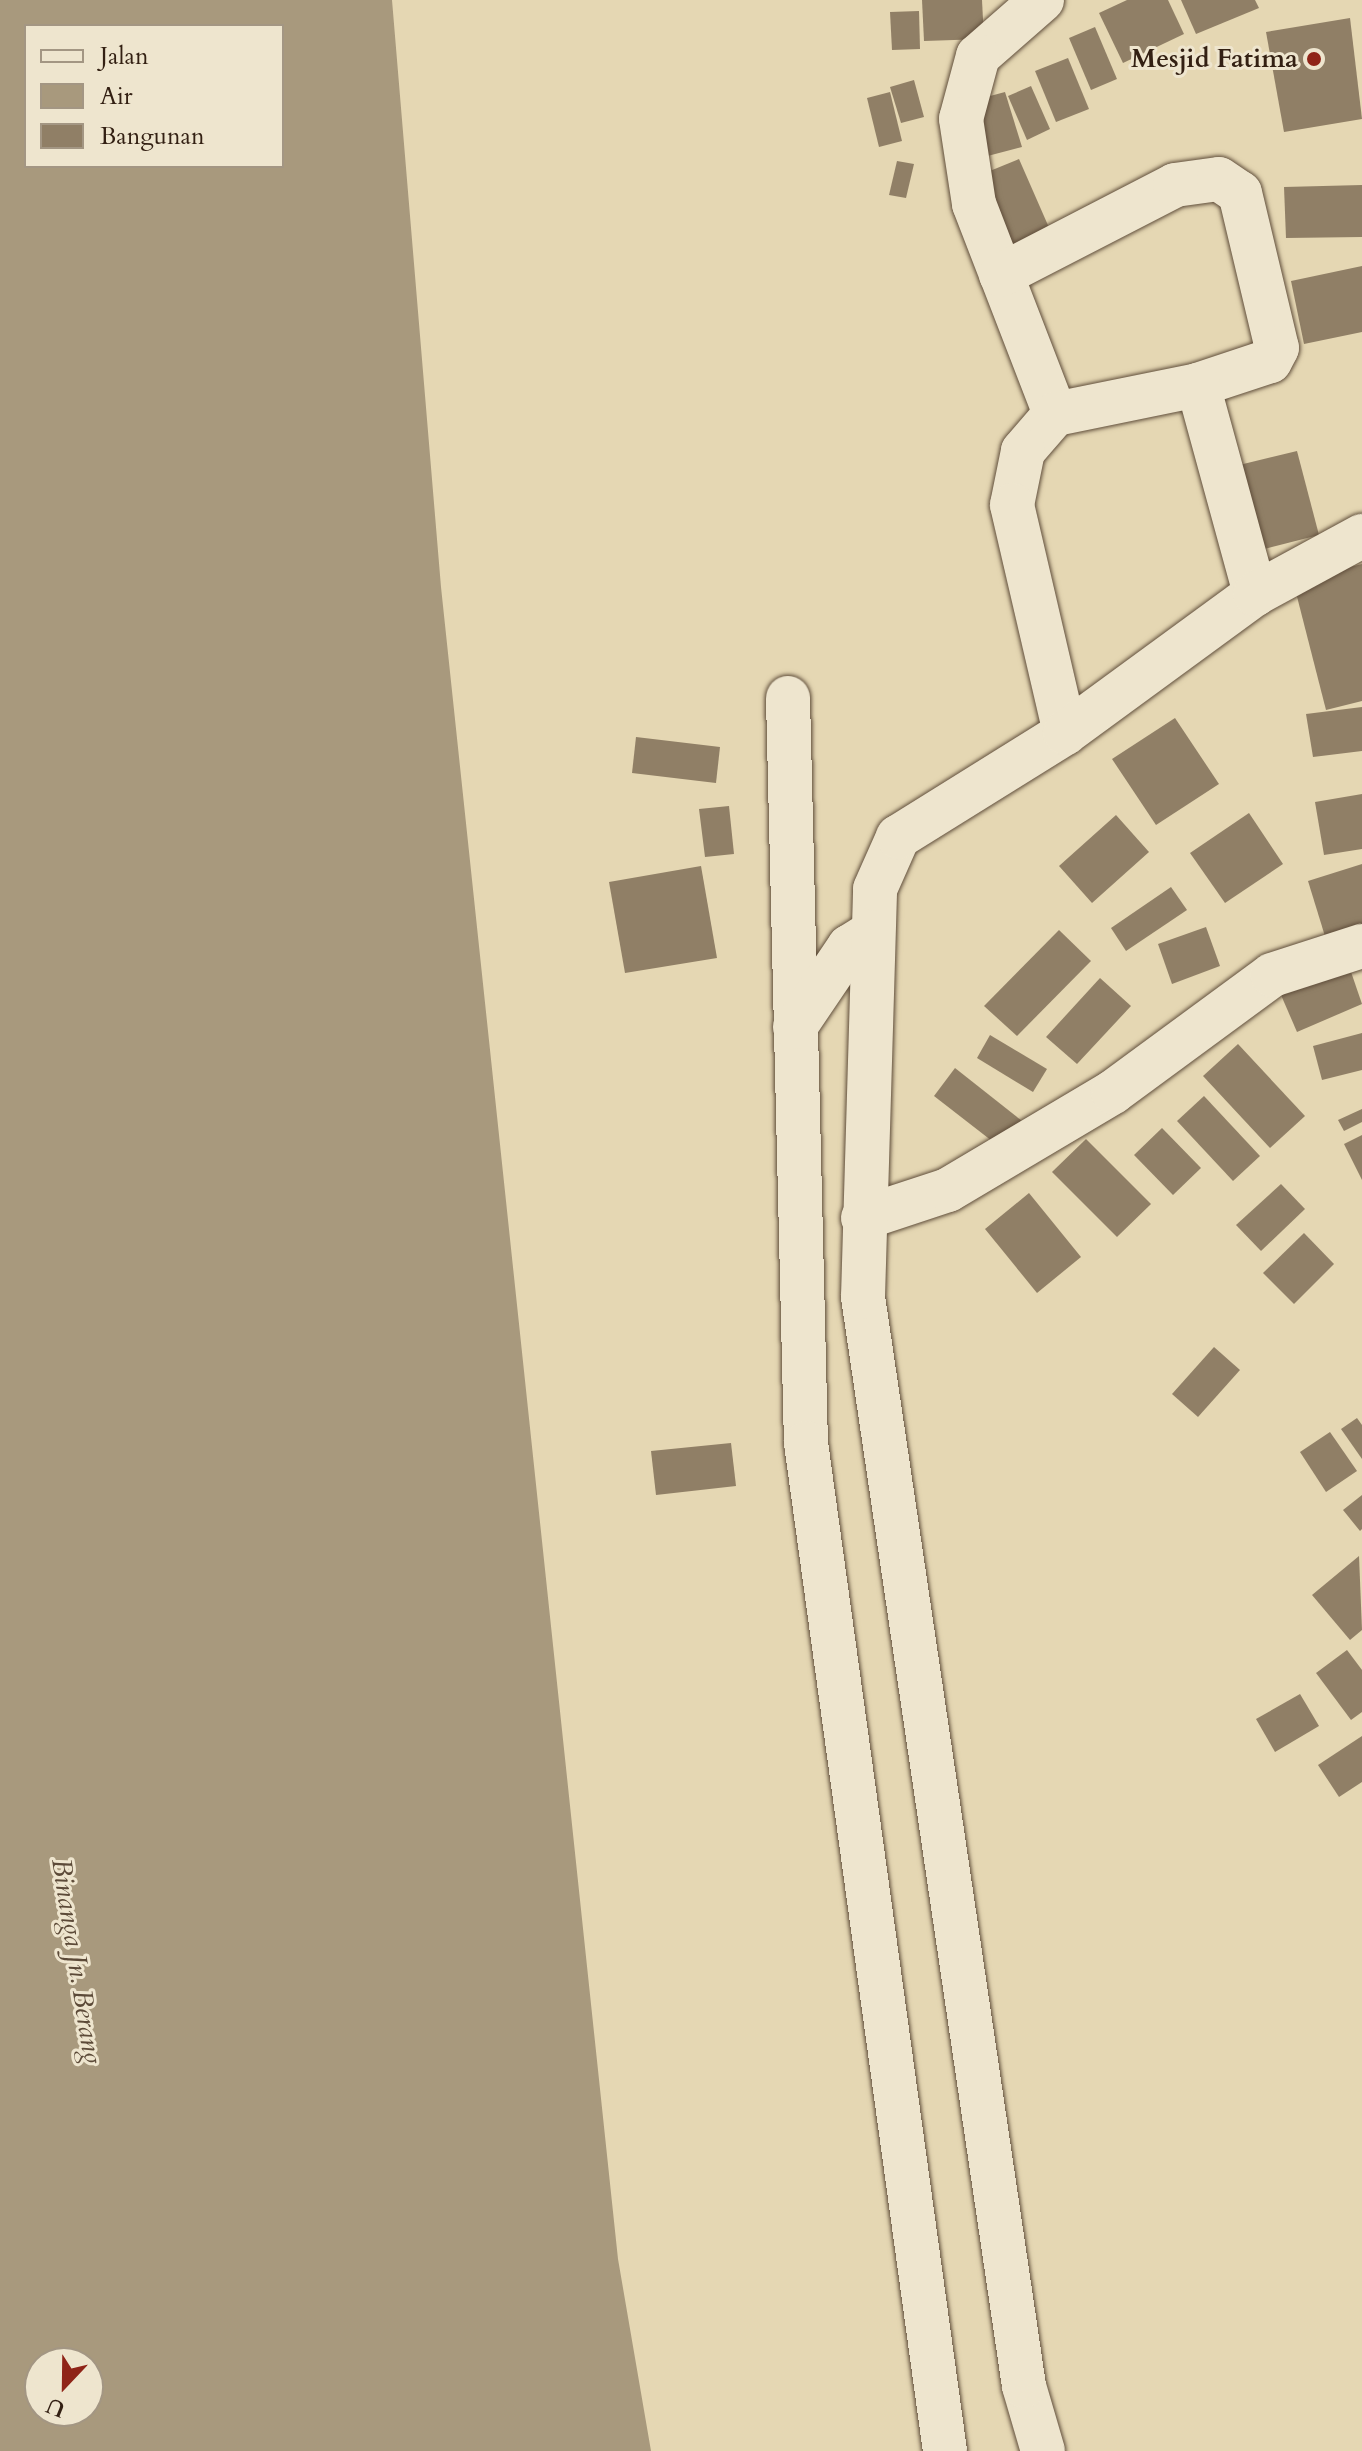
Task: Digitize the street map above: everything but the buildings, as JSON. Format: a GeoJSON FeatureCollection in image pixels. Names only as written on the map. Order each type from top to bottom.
{"type":"FeatureCollection","features":[{"type":"Feature","properties":{"kind":"street"},"geometry":{"type":"LineString","coordinates":[[1042,0],[978,56],[965,85],[963,153],[1001,275],[1055,414]]}},
{"type":"Feature","properties":{"kind":"street"},"geometry":{"type":"LineString","coordinates":[[1001,275],[1175,185],[1206,176],[1232,185],[1240,193],[1277,348],[1270,361],[1198,385],[1055,414],[1023,451],[1012,505],[1065,733]]}},
{"type":"Feature","properties":{"kind":"street"},"geometry":{"type":"LineString","coordinates":[[1198,385],[1255,594]]}},
{"type":"Feature","properties":{"kind":"street"},"geometry":{"type":"LineString","coordinates":[[1043,2451],[1024,2386],[863,1297],[875,889],[898,837],[1065,733],[1255,594],[1362,536]]}},
{"type":"Feature","properties":{"kind":"street"},"geometry":{"type":"LineString","coordinates":[[788,698],[806,1443],[945,2451]]}},
{"type":"Feature","properties":{"kind":"street"},"geometry":{"type":"LineString","coordinates":[[795,1027],[849,947],[873,932]]}},
{"type":"Feature","properties":{"kind":"street"},"geometry":{"type":"LineString","coordinates":[[863,1218],[948,1190],[1113,1092],[1272,975],[1362,946]]}},
{"type":"Feature","properties":{"kind":"water","name":"Binanga Jn. Berang"},"geometry":{"type":"Polygon","coordinates":[[[0,0],[392,0],[441,587],[618,2259],[651,2451],[0,2451],[0,0]]]}},
{"type":"Feature","properties":{"kind":"place","name":"Mesjid Fatima"},"geometry":{"type":"Point","coordinates":[1314,59]}}]}
